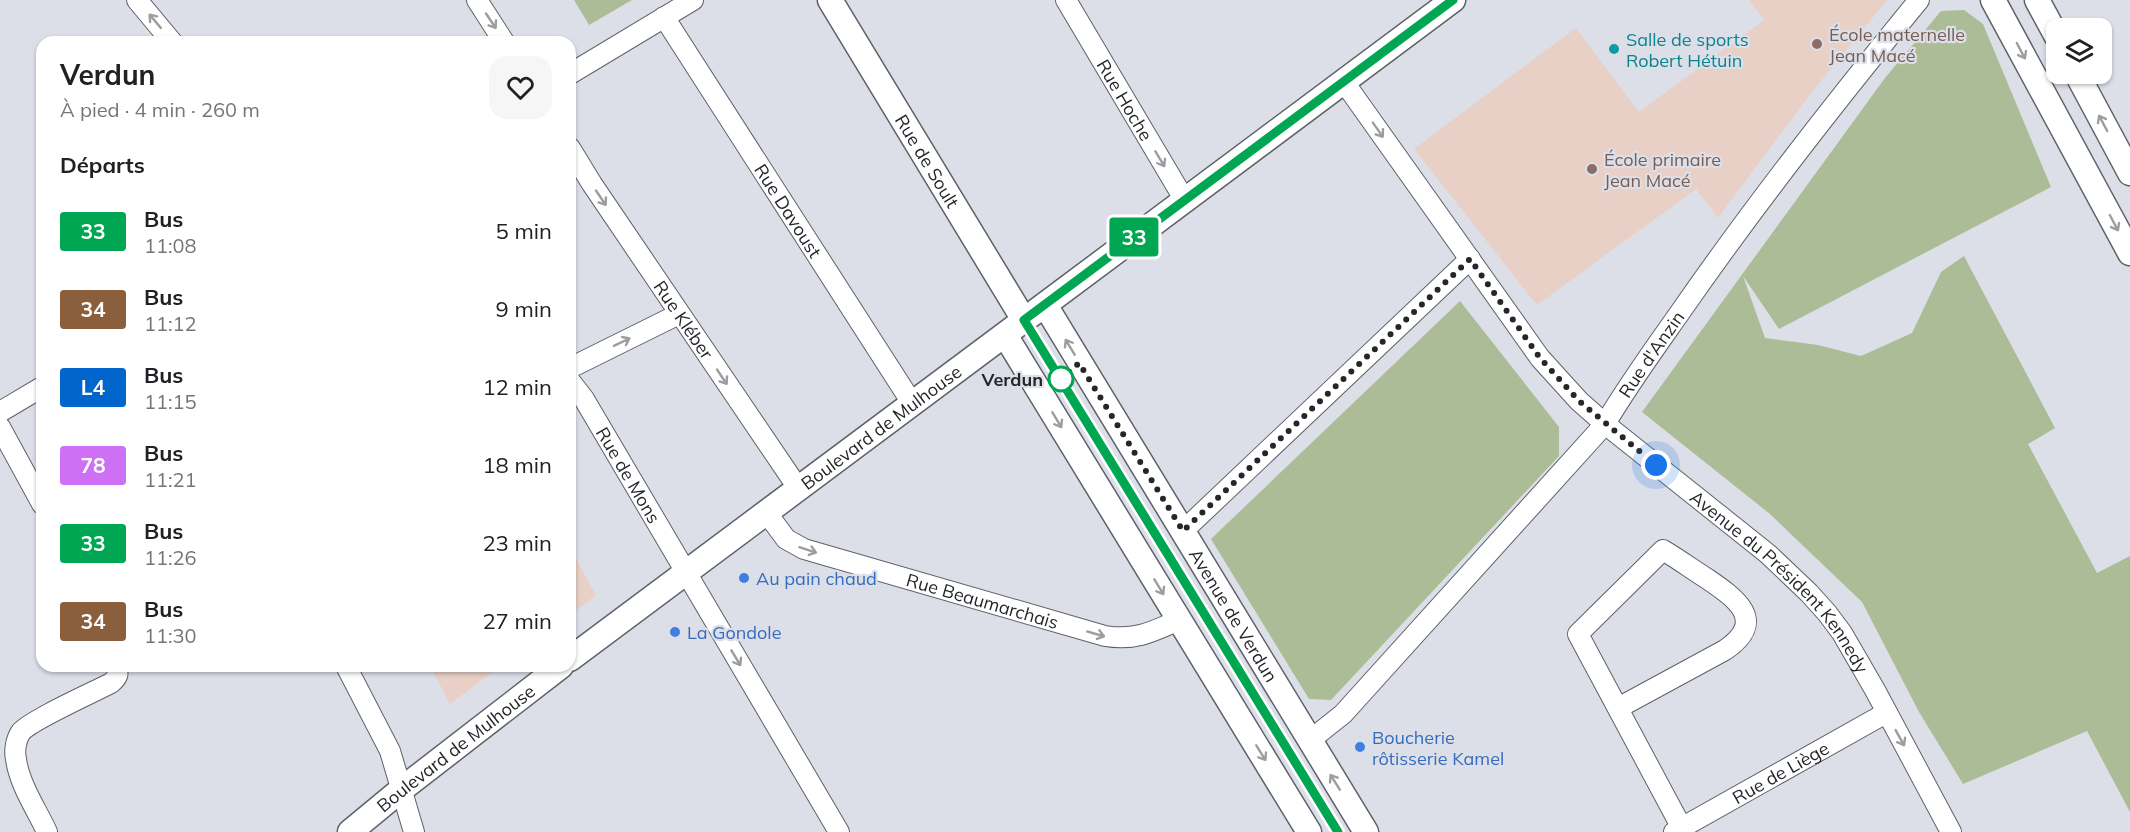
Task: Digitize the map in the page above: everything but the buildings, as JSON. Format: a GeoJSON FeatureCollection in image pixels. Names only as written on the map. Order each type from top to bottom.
{"type":"FeatureCollection","features":[{"type":"Feature","properties":{"kind":"street"},"geometry":{"type":"LineString","coordinates":[[137,0],[167,36]]}},
{"type":"Feature","properties":{"kind":"street"},"geometry":{"type":"LineString","coordinates":[[477,0],[500,36]]}},
{"type":"Feature","properties":{"kind":"street"},"geometry":{"type":"LineString","coordinates":[[576,70],[693,0]]}},
{"type":"Feature","properties":{"kind":"street","name":"Rue de Soult"},"geometry":{"type":"LineString","coordinates":[[830,0],[1024,320]]}},
{"type":"Feature","properties":{"kind":"street","name":"Rue Hoche"},"geometry":{"type":"LineString","coordinates":[[1066,0],[1184,199]]}},
{"type":"Feature","properties":{"kind":"street","name":"Boulevard de Mulhouse"},"geometry":{"type":"LineString","coordinates":[[576,654],[1453,0]]}},
{"type":"Feature","properties":{"kind":"street","name":"Rue d'Anzin"},"geometry":{"type":"LineString","coordinates":[[1309,741],[1343,714],[1605,424],[1620,399],[1774,181],[1919,0]]}},
{"type":"Feature","properties":{"kind":"street"},"geometry":{"type":"LineString","coordinates":[[1994,0],[2130,253]]}},
{"type":"Feature","properties":{"kind":"street"},"geometry":{"type":"LineString","coordinates":[[2037,0],[2046,18]]}},
{"type":"Feature","properties":{"kind":"street","name":"Rue Davoust"},"geometry":{"type":"LineString","coordinates":[[664,18],[912,403]]}},
{"type":"Feature","properties":{"kind":"street","name":"Avenue du Président Kennedy"},"geometry":{"type":"LineString","coordinates":[[1344,82],[1540,358],[1579,401],[1605,424],[1768,554],[1809,593],[1842,633],[1951,832]]}},
{"type":"Feature","properties":{"kind":"street"},"geometry":{"type":"LineString","coordinates":[[2082,84],[2130,172]]}},
{"type":"Feature","properties":{"kind":"street","name":"Rue Kléber"},"geometry":{"type":"LineString","coordinates":[[576,158],[591,184],[798,488]]}},
{"type":"Feature","properties":{"kind":"street"},"geometry":{"type":"LineString","coordinates":[[1183,531],[1470,259]]}},
{"type":"Feature","properties":{"kind":"street","name":"Avenue de Verdun"},"geometry":{"type":"LineString","coordinates":[[1045,305],[1366,832]]}},
{"type":"Feature","properties":{"kind":"street"},"geometry":{"type":"LineString","coordinates":[[576,365],[679,314]]}},
{"type":"Feature","properties":{"kind":"street"},"geometry":{"type":"LineString","coordinates":[[1005,334],[1309,832]]}},
{"type":"Feature","properties":{"kind":"street","name":"Rue de Mons"},"geometry":{"type":"LineString","coordinates":[[576,389],[686,571],[838,832]]}},
{"type":"Feature","properties":{"kind":"street"},"geometry":{"type":"LineString","coordinates":[[0,412],[36,391]]}},
{"type":"Feature","properties":{"kind":"street"},"geometry":{"type":"LineString","coordinates":[[0,427],[36,493]]}},
{"type":"Feature","properties":{"kind":"street","name":"Rue Beaumarchais"},"geometry":{"type":"LineString","coordinates":[[766,512],[786,539],[804,549],[1105,636],[1122,639],[1136,638],[1179,620]]}},
{"type":"Feature","properties":{"kind":"street"},"geometry":{"type":"LineString","coordinates":[[1618,708],[1734,644],[1742,634],[1745,624],[1744,613],[1734,597],[1663,550],[1578,634],[1680,831]]}},
{"type":"Feature","properties":{"kind":"street"},"geometry":{"type":"LineString","coordinates":[[47,832],[21,778],[15,759],[16,742],[22,732],[35,723],[111,683],[117,678],[118,672]]}},
{"type":"Feature","properties":{"kind":"street"},"geometry":{"type":"LineString","coordinates":[[349,672],[390,751],[414,832]]}},
{"type":"Feature","properties":{"kind":"street","name":"Boulevard de Mulhouse"},"geometry":{"type":"LineString","coordinates":[[350,832],[553,672]]}},
{"type":"Feature","properties":{"kind":"street","name":"Rue de Liège"},"geometry":{"type":"LineString","coordinates":[[1680,831],[1886,713]]}},
{"type":"Feature","properties":{"kind":"shaded area","name":"École primaire Jean Macé"},"geometry":{"type":"Polygon","coordinates":[[[1749,0],[1887,0],[1816,87],[1718,218],[1696,189],[1537,305],[1414,149],[1576,28],[1639,112],[1764,20],[1749,0]]]}},
{"type":"Feature","properties":{"kind":"shaded area"},"geometry":{"type":"Polygon","coordinates":[[[576,559],[596,595],[576,610],[576,559]]]}},
{"type":"Feature","properties":{"kind":"shaded area"},"geometry":{"type":"Polygon","coordinates":[[[433,672],[493,672],[450,704],[433,672]]]}},
{"type":"Feature","properties":{"kind":"green space"},"geometry":{"type":"Polygon","coordinates":[[[574,0],[632,0],[589,25],[574,0]]]}},
{"type":"Feature","properties":{"kind":"green space"},"geometry":{"type":"Polygon","coordinates":[[[1964,10],[1983,24],[2051,187],[1779,329],[1743,276],[1765,338],[1818,345],[1861,356],[1912,333],[1941,272],[1964,256],[2055,428],[2028,444],[2097,573],[2130,556],[2130,812],[2087,731],[1963,784],[1919,712],[1862,602],[1770,514],[1642,412],[1885,78],[1941,11],[1964,10]]]}},
{"type":"Feature","properties":{"kind":"green space"},"geometry":{"type":"Polygon","coordinates":[[[1460,301],[1559,427],[1559,456],[1331,700],[1309,699],[1211,539],[1460,301]]]}},
{"type":"Feature","properties":{"kind":"bus line","name":"33"},"geometry":{"type":"LineString","coordinates":[[1338,832],[1024,320],[1453,0]]}},
{"type":"Feature","properties":{"kind":"place","name":"École maternelle Jean Macé"},"geometry":{"type":"Point","coordinates":[1817,44]}},
{"type":"Feature","properties":{"kind":"place","name":"Salle de sports Robert Hétuin"},"geometry":{"type":"Point","coordinates":[1614,49]}},
{"type":"Feature","properties":{"kind":"place","name":"École primaire Jean Macé"},"geometry":{"type":"Point","coordinates":[1592,169]}},
{"type":"Feature","properties":{"kind":"place","name":"Verdun"},"geometry":{"type":"Point","coordinates":[1061,379]}},
{"type":"Feature","properties":{"kind":"place","name":"Au pain chaud"},"geometry":{"type":"Point","coordinates":[744,578]}},
{"type":"Feature","properties":{"kind":"place","name":"La Gondole"},"geometry":{"type":"Point","coordinates":[675,632]}},
{"type":"Feature","properties":{"kind":"place","name":"Boucherie rôtisserie Kamel"},"geometry":{"type":"Point","coordinates":[1360,747]}},
{"type":"Feature","properties":{"kind":"route"},"geometry":{"type":"LineString","coordinates":[[1061,379],[1079,363],[1183,531],[1470,259],[1540,358],[1579,401],[1656,465]]}}]}
